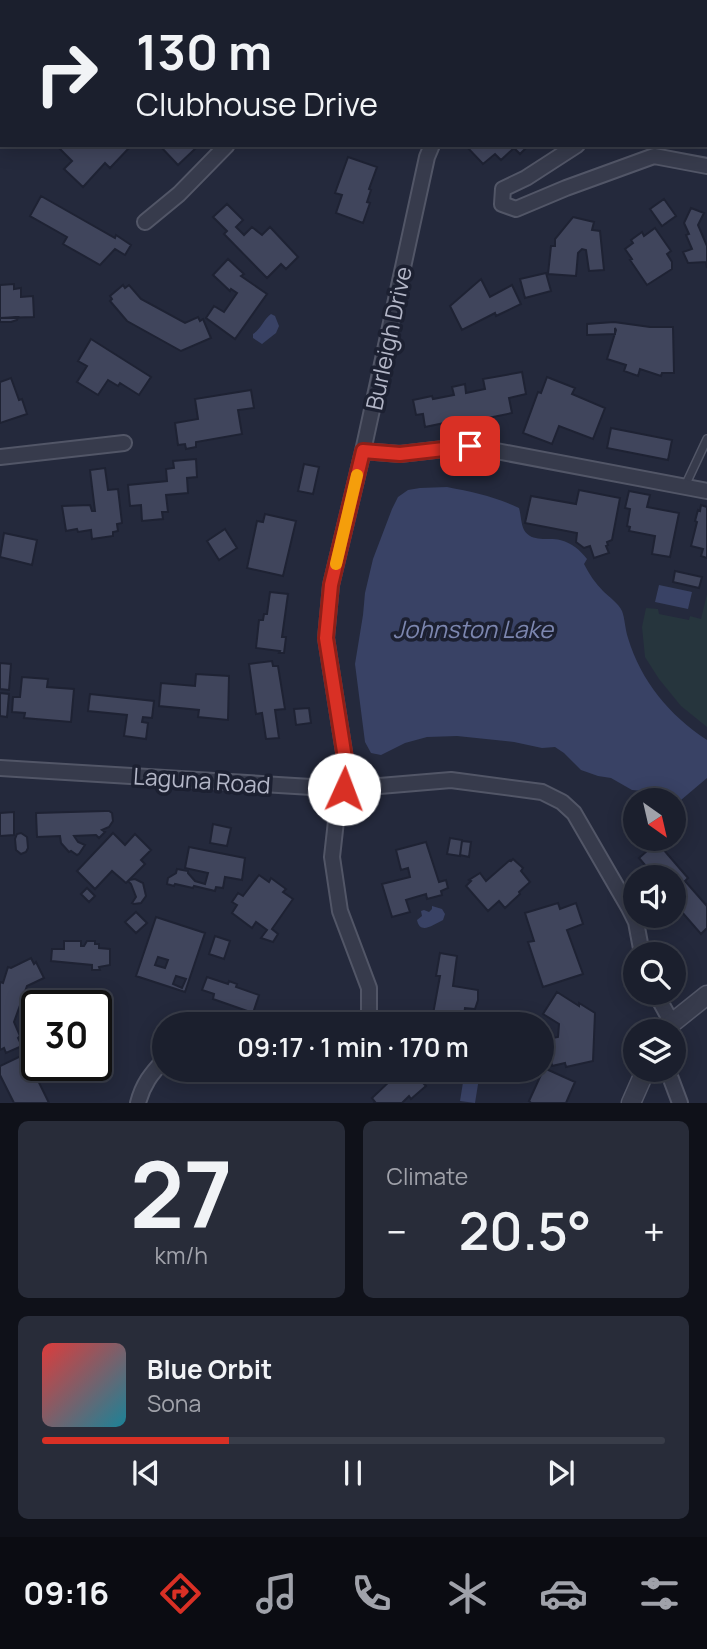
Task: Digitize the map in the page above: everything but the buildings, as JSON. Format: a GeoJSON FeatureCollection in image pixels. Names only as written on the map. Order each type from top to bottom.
{"type":"FeatureCollection","features":[{"type":"Feature","properties":{"kind":"street"},"geometry":{"type":"LineString","coordinates":[[145,222],[179,194],[225,147]]}},
{"type":"Feature","properties":{"kind":"street","name":"Burleigh Drive"},"geometry":{"type":"LineString","coordinates":[[369,1012],[369,988],[340,911],[332,857],[337,812],[347,771],[326,638],[331,585],[431,147]]}},
{"type":"Feature","properties":{"kind":"street"},"geometry":{"type":"LineString","coordinates":[[574,147],[526,178],[503,189],[502,204],[516,209],[654,156],[707,166]]}},
{"type":"Feature","properties":{"kind":"street"},"geometry":{"type":"LineString","coordinates":[[0,457],[124,443]]}},
{"type":"Feature","properties":{"kind":"street"},"geometry":{"type":"LineString","coordinates":[[363,451],[400,454],[470,446],[707,491]]}},
{"type":"Feature","properties":{"kind":"street","name":"Laguna Road"},"geometry":{"type":"LineString","coordinates":[[0,768],[344,789],[451,780],[542,792],[562,802],[573,813],[629,908],[639,942]]}},
{"type":"Feature","properties":{"kind":"street"},"geometry":{"type":"LineString","coordinates":[[679,1019],[707,995]]}},
{"type":"Feature","properties":{"kind":"street"},"geometry":{"type":"LineString","coordinates":[[138,1103],[142,1089],[152,1075]]}},
{"type":"Feature","properties":{"kind":"street"},"geometry":{"type":"LineString","coordinates":[[631,1103],[640,1082]]}},
{"type":"Feature","properties":{"kind":"street"},"geometry":{"type":"LineString","coordinates":[[672,1082],[680,1103]]}},
{"type":"Feature","properties":{"kind":"lane"},"geometry":{"type":"LineString","coordinates":[[685,486],[707,439]]}},
{"type":"Feature","properties":{"kind":"shaded area"},"geometry":{"type":"Polygon","coordinates":[[[707,594],[707,727],[681,706],[659,679],[645,657],[642,627],[646,608],[658,609],[659,614],[689,620],[690,616],[701,619],[707,594]]]}},
{"type":"Feature","properties":{"kind":"water"},"geometry":{"type":"Polygon","coordinates":[[[271,314],[275,316],[279,326],[276,333],[262,344],[253,338],[253,334],[271,314]]]}},
{"type":"Feature","properties":{"kind":"water","name":"Johnston Lake"},"geometry":{"type":"Polygon","coordinates":[[[447,487],[502,501],[519,508],[523,528],[531,537],[560,540],[579,550],[587,559],[584,564],[592,578],[622,611],[634,654],[649,683],[680,720],[707,740],[707,778],[686,796],[686,788],[628,788],[611,778],[581,770],[555,747],[542,748],[457,736],[427,737],[405,743],[381,755],[371,753],[365,742],[355,664],[365,593],[373,559],[398,497],[408,490],[447,487]]]}},
{"type":"Feature","properties":{"kind":"water"},"geometry":{"type":"Polygon","coordinates":[[[659,585],[692,592],[688,609],[655,602],[659,585]]]}},
{"type":"Feature","properties":{"kind":"water"},"geometry":{"type":"Polygon","coordinates":[[[432,906],[442,909],[445,914],[443,920],[427,928],[421,927],[417,920],[422,916],[421,911],[429,912],[432,906]]]}},
{"type":"Feature","properties":{"kind":"water"},"geometry":{"type":"Polygon","coordinates":[[[463,1082],[478,1082],[475,1103],[460,1101],[463,1082]]]}},
{"type":"Feature","properties":{"kind":"slow traffic"},"geometry":{"type":"LineString","coordinates":[[336,564],[357,475]]}},
{"type":"Feature","properties":{"kind":"route"},"geometry":{"type":"LineString","coordinates":[[344,789],[347,771],[326,638],[331,585],[363,451],[400,454],[470,446]]}}]}
